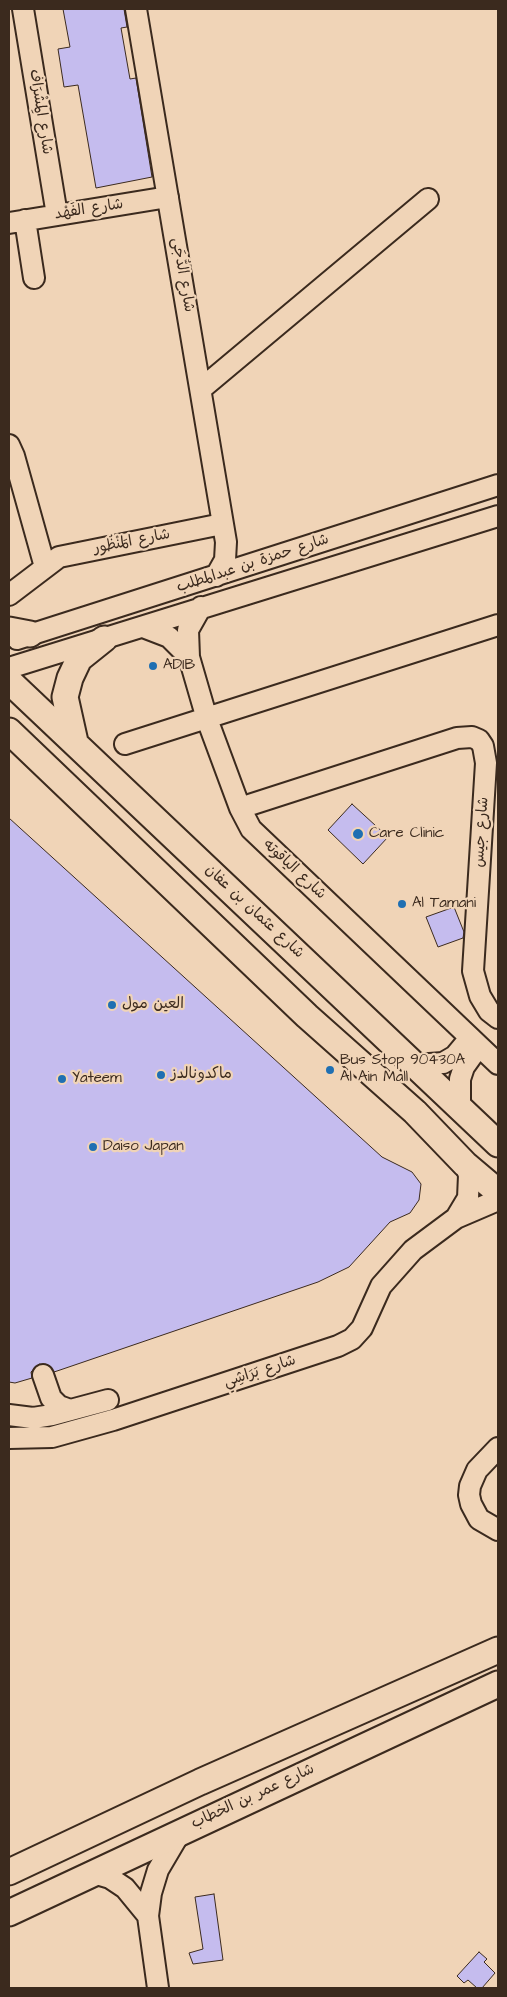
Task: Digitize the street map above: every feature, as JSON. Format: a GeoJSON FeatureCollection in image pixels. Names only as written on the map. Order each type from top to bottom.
{"type":"FeatureCollection","features":[{"type":"Feature","properties":{"kind":"main road"},"geometry":{"type":"LineString","coordinates":[[75,742],[64,697],[79,659],[104,639]]}},
{"type":"Feature","properties":{"kind":"main road","name":"شارع عثمان بن عفان"},"geometry":{"type":"LineString","coordinates":[[9,682],[75,742],[498,1144]]}},
{"type":"Feature","properties":{"kind":"main road"},"geometry":{"type":"LineString","coordinates":[[9,732],[307,1016],[415,1112],[465,1164],[498,1192]]}},
{"type":"Feature","properties":{"kind":"main road"},"geometry":{"type":"LineString","coordinates":[[9,1872],[200,1782],[498,1650]]}},
{"type":"Feature","properties":{"kind":"main road","name":"شارع عمر بن الخطاب"},"geometry":{"type":"LineString","coordinates":[[9,1913],[182,1830],[498,1684]]}},
{"type":"Feature","properties":{"kind":"street","name":"شارع المِشْرَاف"},"geometry":{"type":"LineString","coordinates":[[23,9],[57,215]]}},
{"type":"Feature","properties":{"kind":"street","name":"شارع الدُّجَى"},"geometry":{"type":"LineString","coordinates":[[136,9],[224,533],[225,560],[216,576]]}},
{"type":"Feature","properties":{"kind":"street","name":"شارع الفَهْد"},"geometry":{"type":"LineString","coordinates":[[17,222],[168,197]]}},
{"type":"Feature","properties":{"kind":"street"},"geometry":{"type":"LineString","coordinates":[[201,389],[428,199]]}},
{"type":"Feature","properties":{"kind":"street"},"geometry":{"type":"LineString","coordinates":[[17,222],[34,278]]}},
{"type":"Feature","properties":{"kind":"street"},"geometry":{"type":"LineString","coordinates":[[9,445],[14,456],[45,567]]}},
{"type":"Feature","properties":{"kind":"street","name":"شارع حمزة بن عبدالمطلب"},"geometry":{"type":"LineString","coordinates":[[16,636],[216,576],[498,485]]}},
{"type":"Feature","properties":{"kind":"street","name":"شارع حمزة بن عبدالمطلب"},"geometry":{"type":"LineString","coordinates":[[9,668],[498,516]]}},
{"type":"Feature","properties":{"kind":"street"},"geometry":{"type":"LineString","coordinates":[[224,533],[239,556],[256,562]]}},
{"type":"Feature","properties":{"kind":"street","name":"شارع المَنْظُور"},"geometry":{"type":"LineString","coordinates":[[9,595],[53,560],[66,555],[224,533]]}},
{"type":"Feature","properties":{"kind":"street","name":"شارع الياقوته"},"geometry":{"type":"LineString","coordinates":[[201,608],[188,630],[187,644],[189,657],[207,718],[240,808],[257,836],[498,1064]]}},
{"type":"Feature","properties":{"kind":"street"},"geometry":{"type":"LineString","coordinates":[[125,744],[498,625]]}},
{"type":"Feature","properties":{"kind":"street","name":"شارع الياقوته"},"geometry":{"type":"LineString","coordinates":[[143,627],[169,637],[189,657]]}},
{"type":"Feature","properties":{"kind":"street","name":"شارع جيس"},"geometry":{"type":"LineString","coordinates":[[240,808],[457,738],[472,737],[479,740],[483,746],[486,763],[473,970],[480,996],[489,1011],[498,1018]]}},
{"type":"Feature","properties":{"kind":"street"},"geometry":{"type":"LineString","coordinates":[[416,1065],[443,1062],[474,1042]]}},
{"type":"Feature","properties":{"kind":"street"},"geometry":{"type":"LineString","coordinates":[[460,1107],[460,1079],[474,1042]]}},
{"type":"Feature","properties":{"kind":"street","name":"شارع بَرَاشِي"},"geometry":{"type":"LineString","coordinates":[[456,1218],[463,1209],[468,1192],[469,1175],[465,1164]]}},
{"type":"Feature","properties":{"kind":"street","name":"شارع بَرَاشِي"},"geometry":{"type":"LineString","coordinates":[[9,1438],[38,1439],[122,1417],[338,1346],[352,1339],[362,1328],[373,1300],[388,1276],[413,1250],[456,1218],[498,1200]]}},
{"type":"Feature","properties":{"kind":"street"},"geometry":{"type":"LineString","coordinates":[[18,1417],[35,1411],[41,1401],[39,1376],[50,1398],[59,1406],[70,1410]]}},
{"type":"Feature","properties":{"kind":"street"},"geometry":{"type":"LineString","coordinates":[[18,1417],[52,1416],[108,1400]]}},
{"type":"Feature","properties":{"kind":"street"},"geometry":{"type":"LineString","coordinates":[[498,1448],[477,1470],[470,1486],[469,1495],[470,1504],[479,1519],[498,1530]]}},
{"type":"Feature","properties":{"kind":"street"},"geometry":{"type":"LineString","coordinates":[[158,1988],[148,1916],[151,1893],[158,1870],[182,1830]]}},
{"type":"Feature","properties":{"kind":"street"},"geometry":{"type":"LineString","coordinates":[[93,1873],[110,1878],[125,1888],[148,1916]]}},
{"type":"Feature","properties":{"kind":"building"},"geometry":{"type":"Polygon","coordinates":[[[63,9],[124,9],[127,27],[121,28],[130,79],[136,78],[152,177],[96,188],[78,85],[64,87],[58,49],[70,47],[63,9]]]}},
{"type":"Feature","properties":{"kind":"building","name":"Care Clinic"},"geometry":{"type":"Polygon","coordinates":[[[352,804],[388,837],[363,864],[328,830],[352,804]]]}},
{"type":"Feature","properties":{"kind":"building","name":"العين مول"},"geometry":{"type":"Polygon","coordinates":[[[9,818],[382,1157],[412,1172],[421,1184],[419,1200],[410,1213],[390,1222],[349,1267],[318,1282],[54,1372],[50,1366],[39,1364],[31,1372],[32,1378],[15,1383],[9,1382],[9,818]]]}},
{"type":"Feature","properties":{"kind":"building"},"geometry":{"type":"Polygon","coordinates":[[[454,907],[464,932],[463,938],[438,947],[426,917],[454,907]]]}},
{"type":"Feature","properties":{"kind":"building"},"geometry":{"type":"Polygon","coordinates":[[[214,1894],[223,1960],[193,1964],[189,1953],[203,1949],[195,1897],[214,1894]]]}},
{"type":"Feature","properties":{"kind":"building"},"geometry":{"type":"Polygon","coordinates":[[[479,1952],[487,1959],[484,1962],[495,1973],[482,1988],[477,1988],[468,1980],[464,1983],[457,1976],[479,1952]]]}},
{"type":"Feature","properties":{"kind":"place","name":"ADIB"},"geometry":{"type":"Point","coordinates":[153,666]}},
{"type":"Feature","properties":{"kind":"place","name":"Care Clinic"},"geometry":{"type":"Point","coordinates":[358,834]}},
{"type":"Feature","properties":{"kind":"place","name":"Al Tamani"},"geometry":{"type":"Point","coordinates":[402,904]}},
{"type":"Feature","properties":{"kind":"place","name":"العين مول"},"geometry":{"type":"Point","coordinates":[112,1005]}},
{"type":"Feature","properties":{"kind":"place","name":"Bus Stop 90430A Al Ain Mall"},"geometry":{"type":"Point","coordinates":[330,1070]}},
{"type":"Feature","properties":{"kind":"place","name":"ماكدونالدز"},"geometry":{"type":"Point","coordinates":[161,1075]}},
{"type":"Feature","properties":{"kind":"place","name":"Yateem"},"geometry":{"type":"Point","coordinates":[62,1079]}},
{"type":"Feature","properties":{"kind":"place","name":"Daiso Japan"},"geometry":{"type":"Point","coordinates":[93,1147]}}]}
